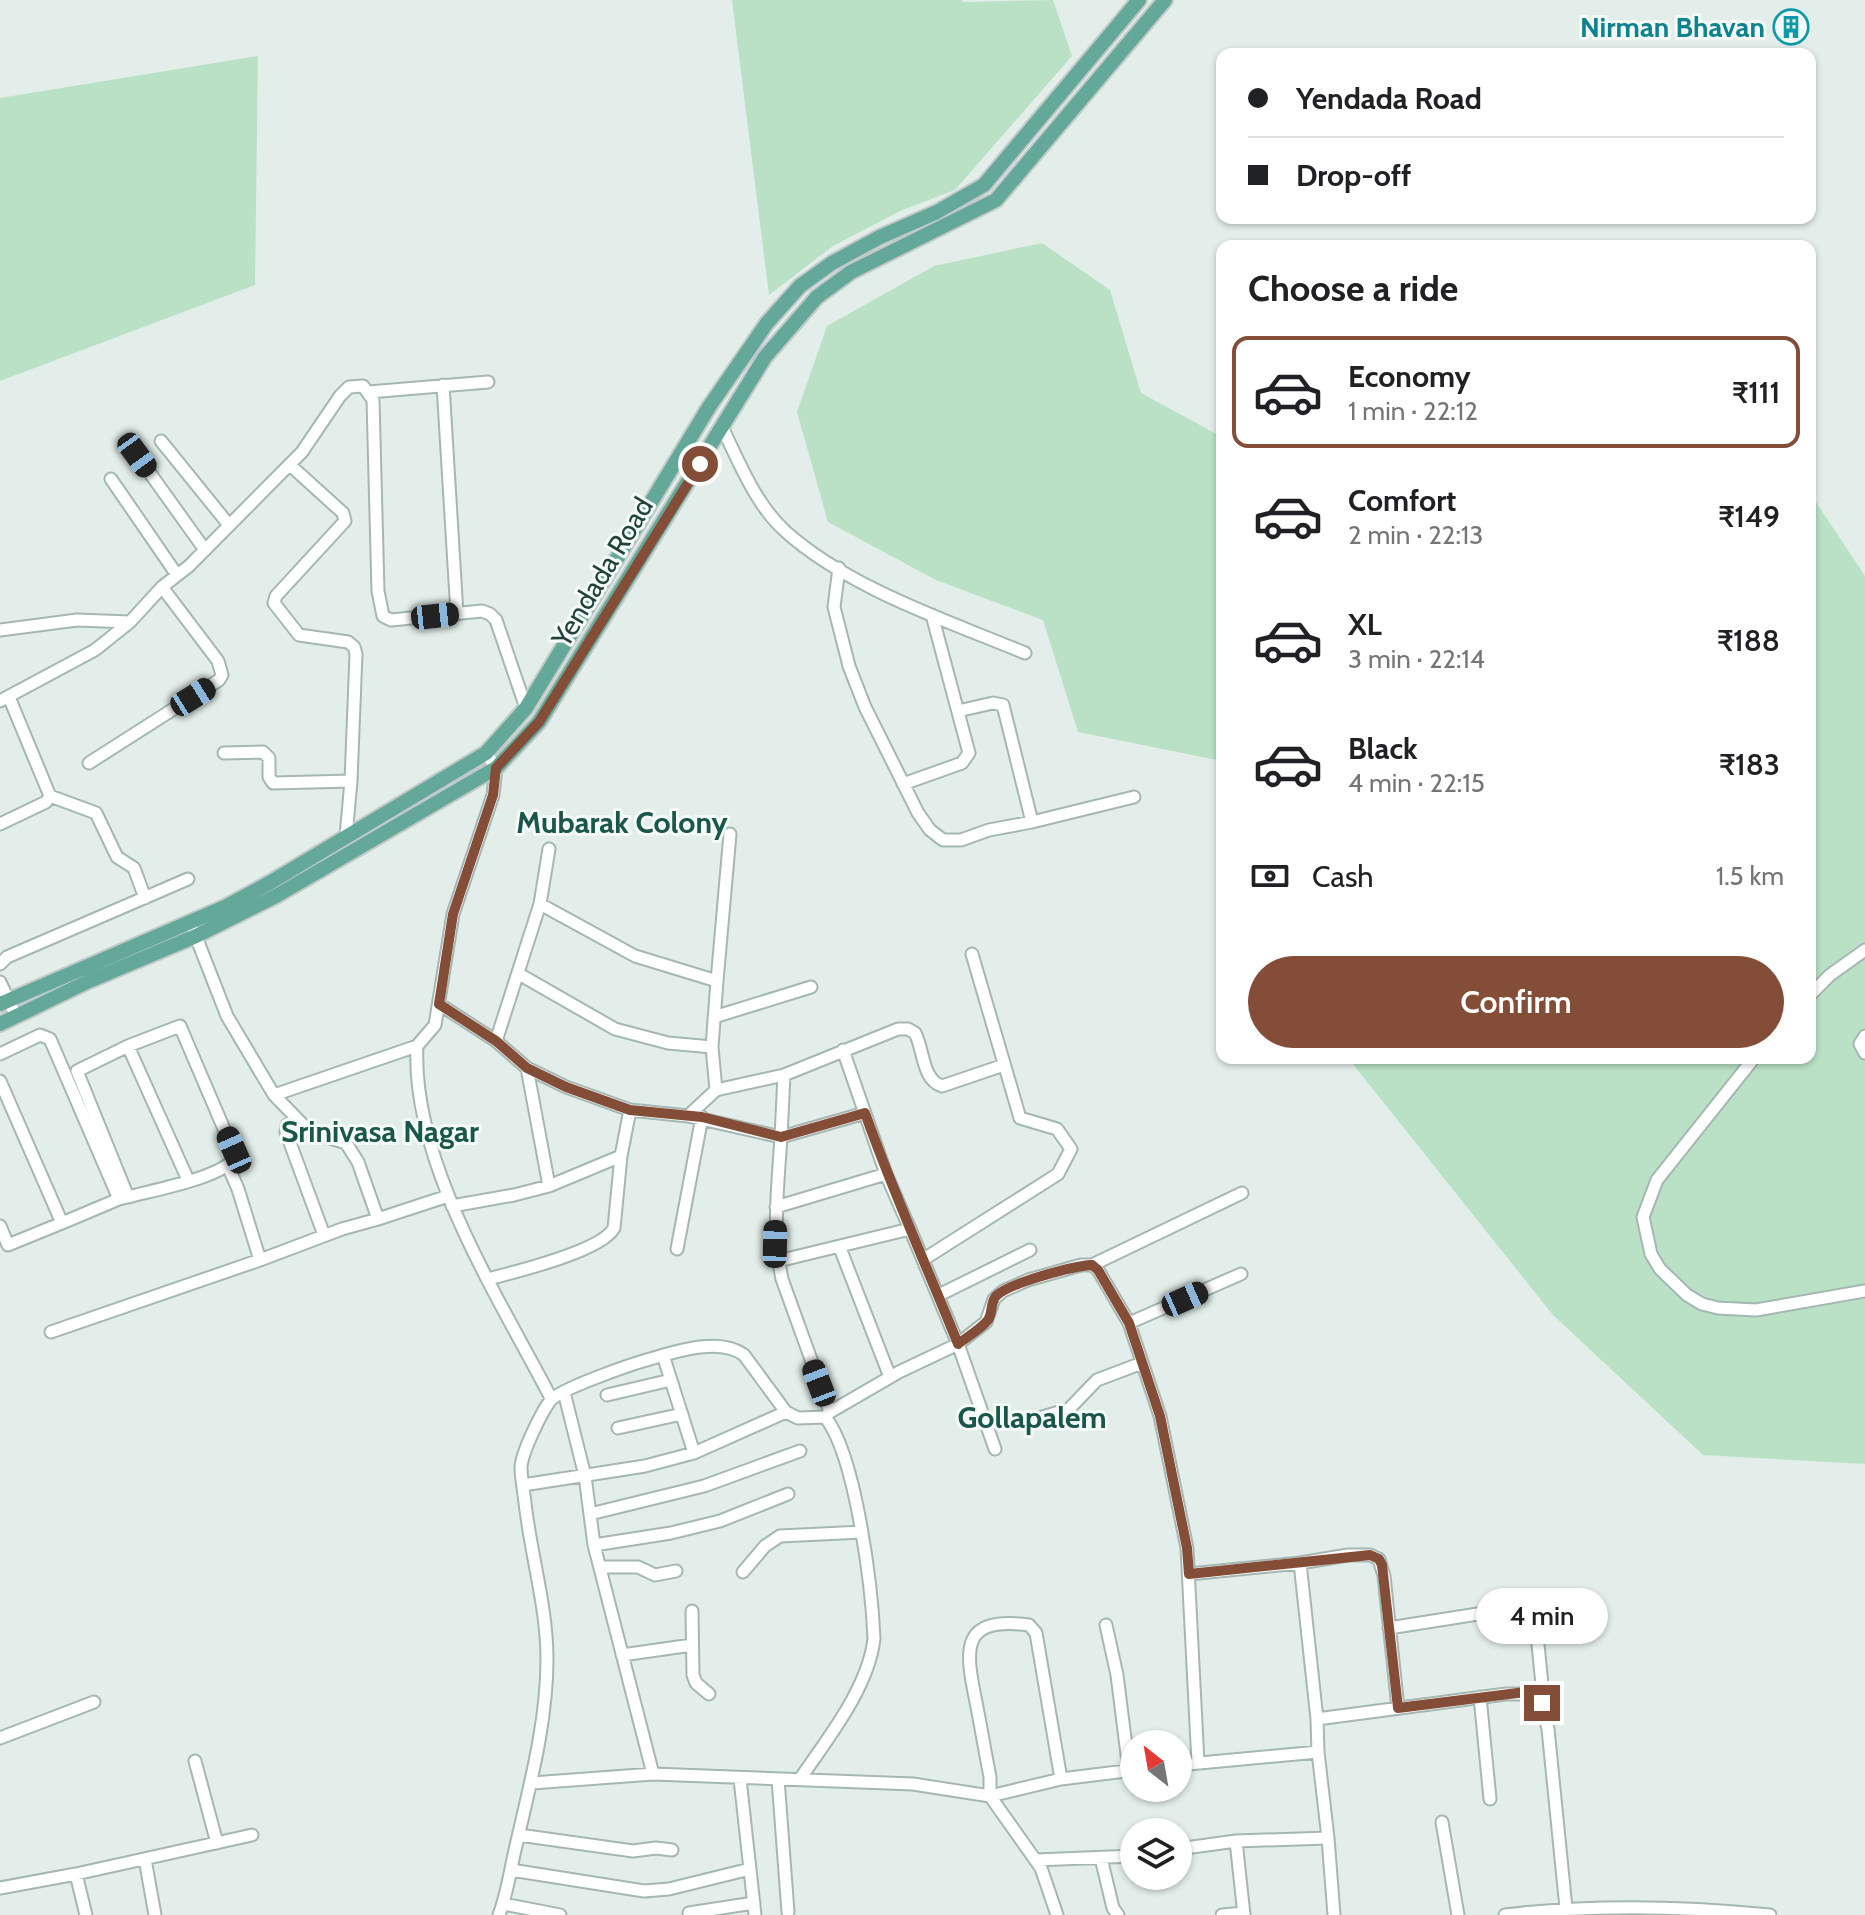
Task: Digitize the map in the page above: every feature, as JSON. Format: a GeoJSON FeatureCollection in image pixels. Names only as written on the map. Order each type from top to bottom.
{"type":"FeatureCollection","features":[{"type":"Feature","properties":{"kind":"main road","name":"Yendada Road"},"geometry":{"type":"LineString","coordinates":[[4,1002],[271,882],[486,753],[526,708],[709,407],[767,323],[800,286],[832,263],[880,237],[937,212],[984,185],[1139,0]]}},
{"type":"Feature","properties":{"kind":"main road","name":"Yendada Road"},"geometry":{"type":"LineString","coordinates":[[0,1024],[89,981],[196,936],[276,896],[496,768],[539,722],[765,357],[817,297],[851,272],[996,200],[1165,0]]}},
{"type":"Feature","properties":{"kind":"street"},"geometry":{"type":"LineString","coordinates":[[369,392],[488,382]]}},
{"type":"Feature","properties":{"kind":"street"},"geometry":{"type":"LineString","coordinates":[[443,385],[457,614]]}},
{"type":"Feature","properties":{"kind":"street"},"geometry":{"type":"LineString","coordinates":[[145,898],[134,868],[117,857],[96,813],[50,796],[4,699],[95,650],[130,622],[162,587],[205,550],[290,465],[349,387],[363,386],[373,400],[380,608],[383,616],[391,620],[482,611],[490,614],[496,620],[526,708]]}},
{"type":"Feature","properties":{"kind":"street"},"geometry":{"type":"LineString","coordinates":[[722,427],[744,474],[784,530],[890,598],[1025,653]]}},
{"type":"Feature","properties":{"kind":"street"},"geometry":{"type":"LineString","coordinates":[[161,441],[229,525]]}},
{"type":"Feature","properties":{"kind":"street"},"geometry":{"type":"LineString","coordinates":[[137,455],[205,550]]}},
{"type":"Feature","properties":{"kind":"street"},"geometry":{"type":"LineString","coordinates":[[290,465],[343,513],[345,521],[276,596],[274,603],[299,635],[348,642],[354,647],[351,781],[346,836]]}},
{"type":"Feature","properties":{"kind":"street"},"geometry":{"type":"LineString","coordinates":[[111,479],[177,575]]}},
{"type":"Feature","properties":{"kind":"street"},"geometry":{"type":"LineString","coordinates":[[839,568],[834,607],[849,666],[865,707],[903,784],[930,830],[943,840],[961,840],[989,830],[1134,797]]}},
{"type":"Feature","properties":{"kind":"street"},"geometry":{"type":"LineString","coordinates":[[89,763],[219,680],[222,675],[218,661],[162,587]]}},
{"type":"Feature","properties":{"kind":"street"},"geometry":{"type":"LineString","coordinates":[[903,784],[962,763],[969,753],[932,615]]}},
{"type":"Feature","properties":{"kind":"street"},"geometry":{"type":"LineString","coordinates":[[0,630],[77,620],[130,622]]}},
{"type":"Feature","properties":{"kind":"street"},"geometry":{"type":"LineString","coordinates":[[958,711],[993,703],[1003,705],[1032,822]]}},
{"type":"Feature","properties":{"kind":"street"},"geometry":{"type":"LineString","coordinates":[[224,753],[263,752],[269,758],[269,777],[279,785],[351,781]]}},
{"type":"Feature","properties":{"kind":"street"},"geometry":{"type":"LineString","coordinates":[[274,1095],[417,1046],[435,1025],[453,914],[493,795],[496,768],[486,753]]}},
{"type":"Feature","properties":{"kind":"street"},"geometry":{"type":"LineString","coordinates":[[0,824],[46,802],[50,796]]}},
{"type":"Feature","properties":{"kind":"street"},"geometry":{"type":"LineString","coordinates":[[716,1090],[712,1047],[730,834]]}},
{"type":"Feature","properties":{"kind":"street"},"geometry":{"type":"LineString","coordinates":[[496,1041],[540,904],[549,849]]}},
{"type":"Feature","properties":{"kind":"street"},"geometry":{"type":"LineString","coordinates":[[0,964],[7,957],[188,879]]}},
{"type":"Feature","properties":{"kind":"street"},"geometry":{"type":"LineString","coordinates":[[540,904],[635,956],[717,981]]}},
{"type":"Feature","properties":{"kind":"street"},"geometry":{"type":"LineString","coordinates":[[190,921],[227,1016],[274,1095],[310,1132],[346,1143],[353,1152],[378,1219]]}},
{"type":"Feature","properties":{"kind":"street"},"geometry":{"type":"LineString","coordinates":[[1816,989],[1865,950]]}},
{"type":"Feature","properties":{"kind":"street"},"geometry":{"type":"LineString","coordinates":[[924,1259],[1058,1174],[1071,1149],[1057,1129],[1020,1118],[972,954]]}},
{"type":"Feature","properties":{"kind":"street"},"geometry":{"type":"LineString","coordinates":[[519,974],[615,1029],[668,1043],[712,1047]]}},
{"type":"Feature","properties":{"kind":"street"},"geometry":{"type":"LineString","coordinates":[[0,982],[4,1002],[16,1016]]}},
{"type":"Feature","properties":{"kind":"street"},"geometry":{"type":"LineString","coordinates":[[714,1017],[811,987]]}},
{"type":"Feature","properties":{"kind":"street"},"geometry":{"type":"LineString","coordinates":[[439,1004],[496,1041],[527,1068],[566,1087],[630,1110],[702,1117],[781,1137],[865,1113]]}},
{"type":"Feature","properties":{"kind":"street"},"geometry":{"type":"LineString","coordinates":[[0,1226],[4,1247],[124,1198],[228,1166],[236,1157],[234,1150],[180,1026],[128,1046],[77,1071],[124,1198]]}},
{"type":"Feature","properties":{"kind":"street"},"geometry":{"type":"LineString","coordinates":[[688,1116],[716,1090],[784,1075],[898,1029],[915,1033],[928,1075],[942,1086],[1004,1065]]}},
{"type":"Feature","properties":{"kind":"street"},"geometry":{"type":"LineString","coordinates":[[0,1054],[40,1035],[50,1039],[124,1198]]}},
{"type":"Feature","properties":{"kind":"street"},"geometry":{"type":"LineString","coordinates":[[1865,1036],[1860,1044],[1865,1053]]}},
{"type":"Feature","properties":{"kind":"street"},"geometry":{"type":"LineString","coordinates":[[128,1046],[188,1180]]}},
{"type":"Feature","properties":{"kind":"street"},"geometry":{"type":"LineString","coordinates":[[417,1046],[422,1113],[450,1201],[551,1398]]}},
{"type":"Feature","properties":{"kind":"street"},"geometry":{"type":"LineString","coordinates":[[843,1050],[886,1174],[939,1295],[995,1449]]}},
{"type":"Feature","properties":{"kind":"street"},"geometry":{"type":"LineString","coordinates":[[1749,1064],[1657,1180],[1643,1217],[1651,1254],[1660,1269],[1687,1295],[1702,1304],[1718,1308],[1756,1310],[1865,1291]]}},
{"type":"Feature","properties":{"kind":"street"},"geometry":{"type":"LineString","coordinates":[[527,1068],[549,1186]]}},
{"type":"Feature","properties":{"kind":"street"},"geometry":{"type":"LineString","coordinates":[[784,1075],[776,1207],[778,1261],[844,1462],[862,1532],[874,1626],[873,1650],[846,1711],[800,1779]]}},
{"type":"Feature","properties":{"kind":"street"},"geometry":{"type":"LineString","coordinates":[[0,1081],[62,1223]]}},
{"type":"Feature","properties":{"kind":"street"},"geometry":{"type":"LineString","coordinates":[[488,1279],[561,1258],[605,1240],[611,1234],[630,1110]]}},
{"type":"Feature","properties":{"kind":"street"},"geometry":{"type":"LineString","coordinates":[[677,1249],[702,1117]]}},
{"type":"Feature","properties":{"kind":"street"},"geometry":{"type":"LineString","coordinates":[[296,1119],[287,1125],[286,1132],[324,1235]]}},
{"type":"Feature","properties":{"kind":"street"},"geometry":{"type":"LineString","coordinates":[[51,1332],[324,1235],[450,1201],[514,1195],[549,1186],[621,1156]]}},
{"type":"Feature","properties":{"kind":"street"},"geometry":{"type":"LineString","coordinates":[[228,1166],[260,1260]]}},
{"type":"Feature","properties":{"kind":"street"},"geometry":{"type":"LineString","coordinates":[[776,1207],[886,1174]]}},
{"type":"Feature","properties":{"kind":"street"},"geometry":{"type":"LineString","coordinates":[[560,1915],[501,1909],[532,1783],[546,1690],[547,1657],[541,1596],[521,1467],[551,1398],[626,1366],[663,1355],[724,1346],[744,1355],[786,1412],[798,1418],[827,1414],[890,1377],[958,1344],[986,1322],[994,1299],[1003,1291],[1028,1280],[1081,1265],[1092,1265],[1242,1193]]}},
{"type":"Feature","properties":{"kind":"street"},"geometry":{"type":"LineString","coordinates":[[778,1261],[910,1229]]}},
{"type":"Feature","properties":{"kind":"street"},"geometry":{"type":"LineString","coordinates":[[840,1248],[890,1377]]}},
{"type":"Feature","properties":{"kind":"street"},"geometry":{"type":"LineString","coordinates":[[939,1295],[1030,1250]]}},
{"type":"Feature","properties":{"kind":"street"},"geometry":{"type":"LineString","coordinates":[[1092,1265],[1129,1323],[1160,1416],[1187,1548],[1198,1763]]}},
{"type":"Feature","properties":{"kind":"street"},"geometry":{"type":"LineString","coordinates":[[1129,1323],[1241,1274]]}},
{"type":"Feature","properties":{"kind":"street"},"geometry":{"type":"LineString","coordinates":[[663,1355],[694,1453]]}},
{"type":"Feature","properties":{"kind":"street"},"geometry":{"type":"LineString","coordinates":[[1026,1422],[1069,1409],[1097,1380],[1142,1363]]}},
{"type":"Feature","properties":{"kind":"street"},"geometry":{"type":"LineString","coordinates":[[607,1395],[671,1380]]}},
{"type":"Feature","properties":{"kind":"street"},"geometry":{"type":"LineString","coordinates":[[564,1392],[585,1476],[594,1545],[653,1774]]}},
{"type":"Feature","properties":{"kind":"street"},"geometry":{"type":"LineString","coordinates":[[523,1485],[645,1466],[694,1453],[786,1412]]}},
{"type":"Feature","properties":{"kind":"street"},"geometry":{"type":"LineString","coordinates":[[618,1428],[682,1414]]}},
{"type":"Feature","properties":{"kind":"street"},"geometry":{"type":"LineString","coordinates":[[590,1514],[691,1490],[800,1451]]}},
{"type":"Feature","properties":{"kind":"street"},"geometry":{"type":"LineString","coordinates":[[594,1545],[671,1533],[720,1521],[788,1494]]}},
{"type":"Feature","properties":{"kind":"street"},"geometry":{"type":"LineString","coordinates":[[743,1572],[770,1541],[780,1536],[862,1532]]}},
{"type":"Feature","properties":{"kind":"street"},"geometry":{"type":"LineString","coordinates":[[1189,1574],[1360,1554],[1379,1559],[1384,1576],[1398,1708]]}},
{"type":"Feature","properties":{"kind":"street"},"geometry":{"type":"LineString","coordinates":[[1300,1563],[1334,1915]]}},
{"type":"Feature","properties":{"kind":"street"},"geometry":{"type":"LineString","coordinates":[[600,1567],[638,1567],[655,1575],[676,1571]]}},
{"type":"Feature","properties":{"kind":"street"},"geometry":{"type":"LineString","coordinates":[[1389,1628],[1503,1610],[1531,1614],[1536,1625],[1566,1908]]}},
{"type":"Feature","properties":{"kind":"street"},"geometry":{"type":"LineString","coordinates":[[692,1611],[693,1675],[696,1683],[709,1694]]}},
{"type":"Feature","properties":{"kind":"street"},"geometry":{"type":"LineString","coordinates":[[1057,1915],[1041,1868],[990,1796],[990,1777],[967,1660],[973,1639],[982,1629],[999,1623],[1029,1625],[1036,1633],[1061,1779]]}},
{"type":"Feature","properties":{"kind":"street"},"geometry":{"type":"LineString","coordinates":[[1106,1625],[1126,1730]]}},
{"type":"Feature","properties":{"kind":"street"},"geometry":{"type":"LineString","coordinates":[[622,1655],[692,1645]]}},
{"type":"Feature","properties":{"kind":"street"},"geometry":{"type":"LineString","coordinates":[[1317,1719],[1526,1692],[1534,1694],[1544,1709]]}},
{"type":"Feature","properties":{"kind":"street"},"geometry":{"type":"LineString","coordinates":[[1480,1697],[1490,1799]]}},
{"type":"Feature","properties":{"kind":"street"},"geometry":{"type":"LineString","coordinates":[[0,1738],[94,1702]]}},
{"type":"Feature","properties":{"kind":"street"},"geometry":{"type":"LineString","coordinates":[[1192,1764],[1318,1752]]}},
{"type":"Feature","properties":{"kind":"street"},"geometry":{"type":"LineString","coordinates":[[195,1761],[217,1843]]}},
{"type":"Feature","properties":{"kind":"street"},"geometry":{"type":"LineString","coordinates":[[532,1783],[653,1774],[913,1784],[990,1796],[1061,1779],[1120,1772]]}},
{"type":"Feature","properties":{"kind":"street"},"geometry":{"type":"LineString","coordinates":[[689,1913],[755,1909],[740,1779]]}},
{"type":"Feature","properties":{"kind":"street"},"geometry":{"type":"LineString","coordinates":[[778,1779],[788,1912]]}},
{"type":"Feature","properties":{"kind":"street"},"geometry":{"type":"LineString","coordinates":[[1442,1822],[1458,1915]]}},
{"type":"Feature","properties":{"kind":"street"},"geometry":{"type":"LineString","coordinates":[[0,1888],[252,1835]]}},
{"type":"Feature","properties":{"kind":"street"},"geometry":{"type":"LineString","coordinates":[[519,1835],[633,1851],[656,1848],[672,1850]]}},
{"type":"Feature","properties":{"kind":"street"},"geometry":{"type":"LineString","coordinates":[[1192,1847],[1236,1841],[1328,1838]]}},
{"type":"Feature","properties":{"kind":"street"},"geometry":{"type":"LineString","coordinates":[[1222,1915],[1244,1914],[1236,1841]]}},
{"type":"Feature","properties":{"kind":"street"},"geometry":{"type":"LineString","coordinates":[[1036,1860],[1120,1857]]}},
{"type":"Feature","properties":{"kind":"street"},"geometry":{"type":"LineString","coordinates":[[1101,1858],[1113,1908],[1118,1915]]}},
{"type":"Feature","properties":{"kind":"street"},"geometry":{"type":"LineString","coordinates":[[145,1859],[155,1915]]}},
{"type":"Feature","properties":{"kind":"street"},"geometry":{"type":"LineString","coordinates":[[511,1870],[644,1891],[669,1889],[750,1869]]}},
{"type":"Feature","properties":{"kind":"street"},"geometry":{"type":"LineString","coordinates":[[76,1874],[86,1915]]}},
{"type":"Feature","properties":{"kind":"street"},"geometry":{"type":"LineString","coordinates":[[1505,1915],[1566,1908],[1694,1908],[1770,1915]]}},
{"type":"Feature","properties":{"kind":"green space"},"geometry":{"type":"Polygon","coordinates":[[[732,0],[1053,0],[1072,56],[955,190],[900,211],[833,246],[769,295],[732,0]]]}},
{"type":"Feature","properties":{"kind":"green space"},"geometry":{"type":"Polygon","coordinates":[[[258,56],[255,285],[0,381],[0,98],[258,56]]]}},
{"type":"Feature","properties":{"kind":"green space"},"geometry":{"type":"Polygon","coordinates":[[[1042,243],[1110,290],[1141,393],[1216,434],[1216,760],[1078,732],[1043,620],[936,580],[828,522],[797,412],[827,326],[934,266],[1042,243]]]}},
{"type":"Feature","properties":{"kind":"green space"},"geometry":{"type":"Polygon","coordinates":[[[1816,502],[1865,576],[1865,1464],[1703,1455],[1553,1315],[1353,1064],[1816,1064],[1816,502]]]}},
{"type":"Feature","properties":{"kind":"place","name":"Nirman Bhavan"},"geometry":{"type":"Point","coordinates":[1791,27]}},
{"type":"Feature","properties":{"kind":"district","name":"Mubarak Colony"},"geometry":{"type":"Point","coordinates":[622,822]}},
{"type":"Feature","properties":{"kind":"district","name":"Srinivasa Nagar"},"geometry":{"type":"Point","coordinates":[380,1131]}},
{"type":"Feature","properties":{"kind":"district","name":"Gollapalem"},"geometry":{"type":"Point","coordinates":[1032,1417]}},
{"type":"Feature","properties":{"kind":"route"},"geometry":{"type":"LineString","coordinates":[[700,464],[539,722],[496,768],[493,795],[453,914],[439,1004],[496,1041],[527,1068],[566,1087],[630,1110],[702,1117],[781,1137],[865,1113],[886,1174],[958,1344],[986,1322],[994,1299],[1003,1291],[1028,1280],[1081,1265],[1092,1265],[1098,1270],[1129,1323],[1160,1416],[1187,1548],[1189,1574],[1370,1555],[1379,1559],[1382,1565],[1398,1708],[1526,1692],[1534,1694],[1542,1703]]}}]}
